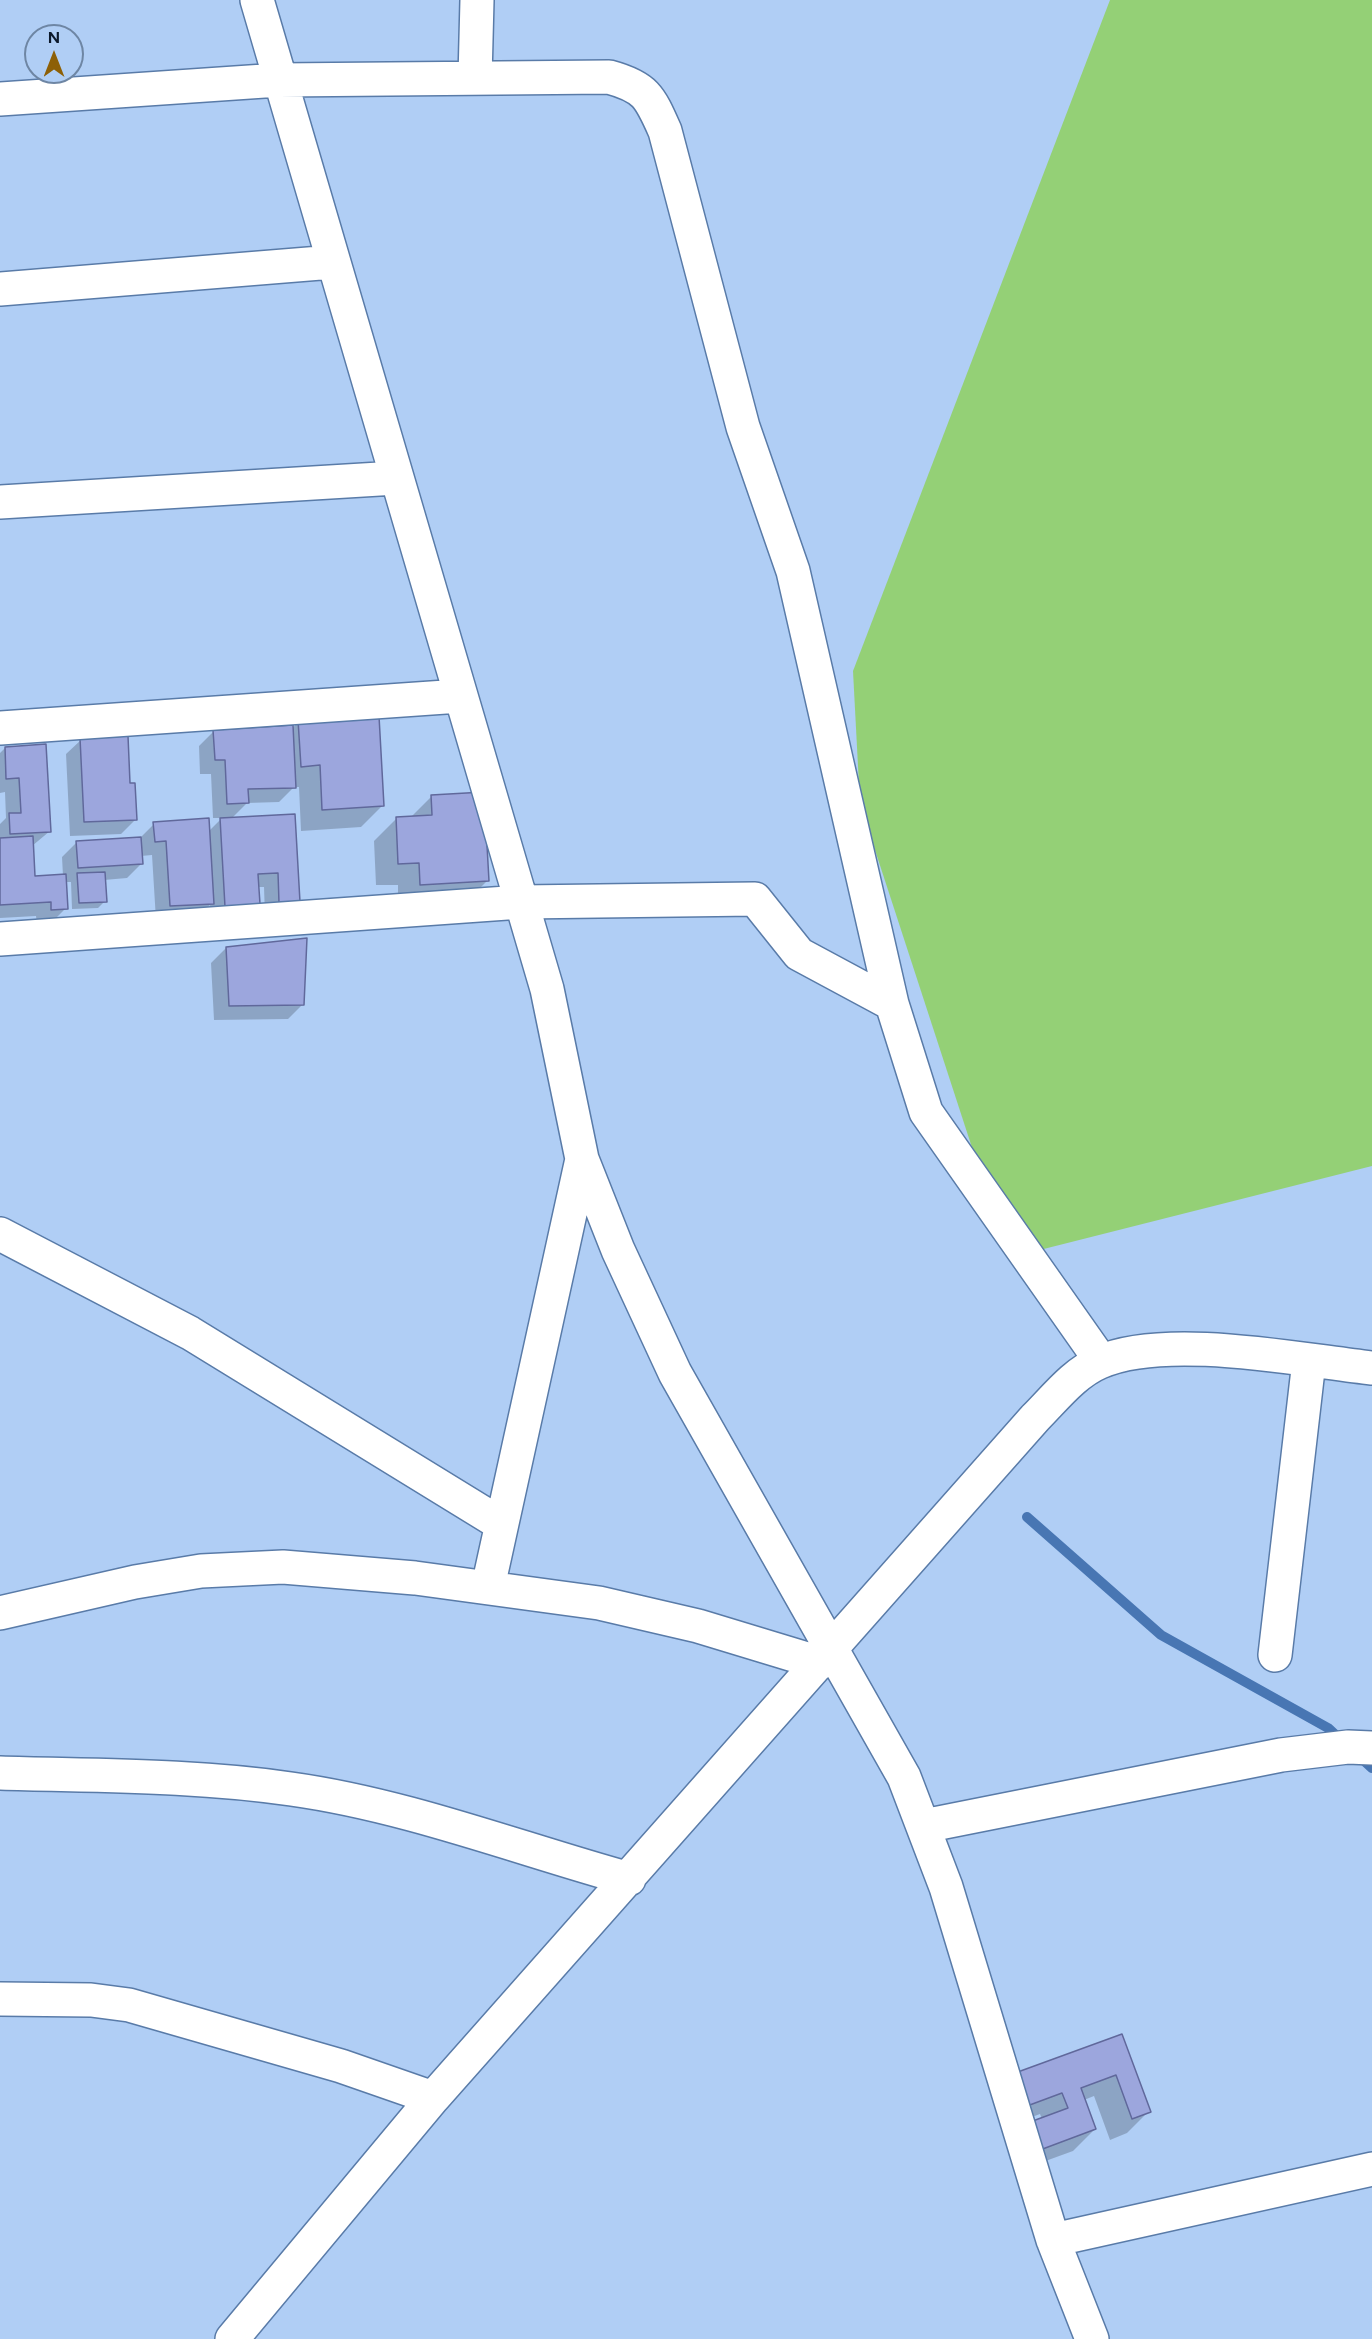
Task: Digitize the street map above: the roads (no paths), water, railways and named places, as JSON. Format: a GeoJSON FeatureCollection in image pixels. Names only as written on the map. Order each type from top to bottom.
{"type":"FeatureCollection","features":[{"type":"Feature","properties":{"kind":"street"},"geometry":{"type":"LineString","coordinates":[[257,0],[547,989],[582,1159],[618,1250],[675,1373],[825,1657],[904,1777],[946,1887],[1053,2240],[1092,2339]]}},
{"type":"Feature","properties":{"kind":"street"},"geometry":{"type":"LineString","coordinates":[[475,78],[477,0]]}},
{"type":"Feature","properties":{"kind":"street"},"geometry":{"type":"LineString","coordinates":[[0,99],[279,80],[609,77],[632,83],[650,97],[665,131],[743,427],[792,571],[892,1004],[926,1112],[1101,1361]]}},
{"type":"Feature","properties":{"kind":"street"},"geometry":{"type":"LineString","coordinates":[[0,289],[333,262]]}},
{"type":"Feature","properties":{"kind":"street"},"geometry":{"type":"LineString","coordinates":[[0,502],[396,478]]}},
{"type":"Feature","properties":{"kind":"street"},"geometry":{"type":"LineString","coordinates":[[0,728],[460,696]]}},
{"type":"Feature","properties":{"kind":"street"},"geometry":{"type":"LineString","coordinates":[[0,939],[521,902],[755,899],[799,954],[892,1004]]}},
{"type":"Feature","properties":{"kind":"street"},"geometry":{"type":"LineString","coordinates":[[488,1587],[582,1159]]}},
{"type":"Feature","properties":{"kind":"street"},"geometry":{"type":"LineString","coordinates":[[0,1234],[190,1333],[501,1524]]}},
{"type":"Feature","properties":{"kind":"street"},"geometry":{"type":"LineString","coordinates":[[232,2339],[433,2098],[1035,1418],[1079,1374],[1101,1361],[1132,1354],[1175,1350],[1224,1350],[1372,1368]]}},
{"type":"Feature","properties":{"kind":"street"},"geometry":{"type":"LineString","coordinates":[[1275,1655],[1309,1361]]}},
{"type":"Feature","properties":{"kind":"street"},"geometry":{"type":"LineString","coordinates":[[0,1613],[135,1582],[201,1571],[283,1567],[488,1587],[598,1603],[825,1657]]}},
{"type":"Feature","properties":{"kind":"street"},"geometry":{"type":"LineString","coordinates":[[924,1826],[1281,1755],[1348,1747],[1372,1748]]}},
{"type":"Feature","properties":{"kind":"street"},"geometry":{"type":"LineString","coordinates":[[0,1773],[169,1778],[291,1789],[417,1815],[628,1879]]}},
{"type":"Feature","properties":{"kind":"street"},"geometry":{"type":"LineString","coordinates":[[0,1999],[91,2000],[129,2005],[341,2066],[433,2098]]}},
{"type":"Feature","properties":{"kind":"street"},"geometry":{"type":"LineString","coordinates":[[1053,2240],[1372,2169]]}},
{"type":"Feature","properties":{"kind":"waterway"},"geometry":{"type":"LineString","coordinates":[[1027,1517],[1161,1635],[1328,1728],[1343,1742]]}},
{"type":"Feature","properties":{"kind":"waterway"},"geometry":{"type":"LineString","coordinates":[[1359,1756],[1372,1768]]}}]}
